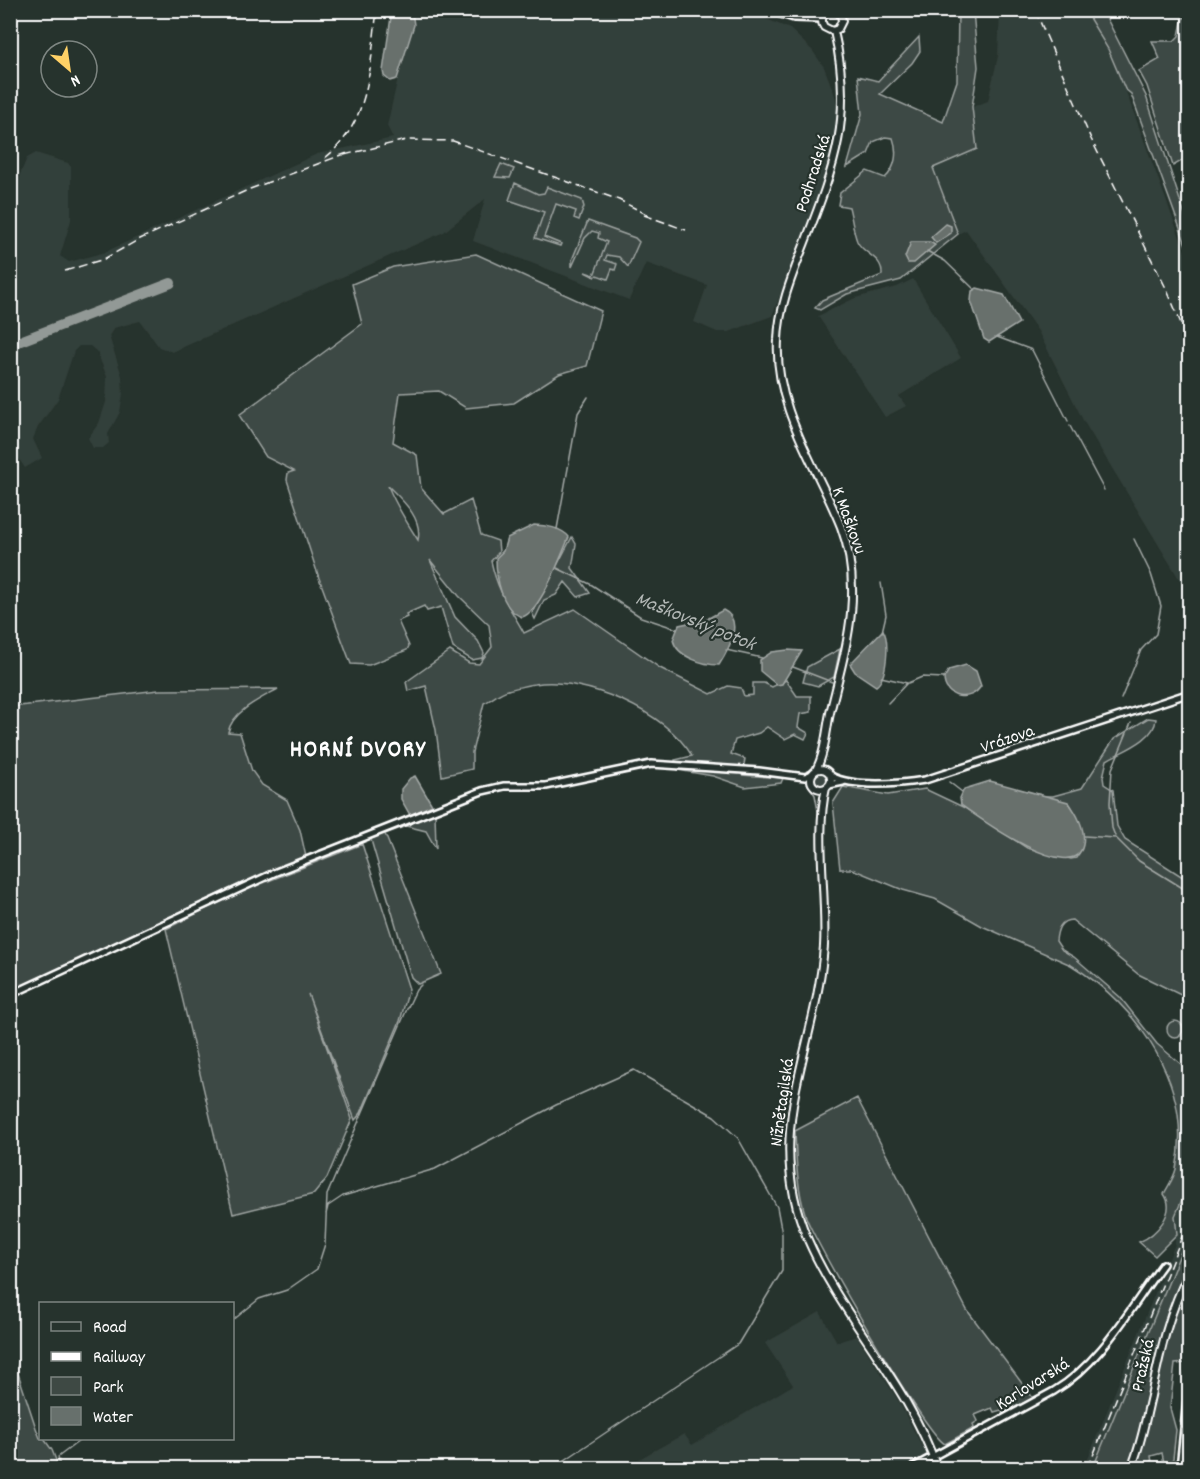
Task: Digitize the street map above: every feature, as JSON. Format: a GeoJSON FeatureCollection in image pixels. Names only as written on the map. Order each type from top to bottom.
{"type":"FeatureCollection","features":[{"type":"Feature","properties":{"kind":"main road"},"geometry":{"type":"LineString","coordinates":[[829,10],[822,19],[824,27],[834,31]]}},
{"type":"Feature","properties":{"kind":"main road","name":"Podhradská"},"geometry":{"type":"LineString","coordinates":[[780,320],[789,282],[833,166],[840,141],[844,92],[834,31],[842,21],[841,15],[835,10]]}},
{"type":"Feature","properties":{"kind":"main road","name":"K Maškovu"},"geometry":{"type":"LineString","coordinates":[[780,320],[778,359],[784,398],[841,528],[852,574],[851,627],[823,749],[811,774],[822,812]]}},
{"type":"Feature","properties":{"kind":"main road","name":"Nižnětagilská"},"geometry":{"type":"LineString","coordinates":[[823,749],[829,773],[822,812],[824,951],[790,1119],[789,1155],[793,1194],[816,1256],[914,1416],[937,1468]]}},
{"type":"Feature","properties":{"kind":"main road"},"geometry":{"type":"LineString","coordinates":[[811,774],[829,773]]}},
{"type":"Feature","properties":{"kind":"main road"},"geometry":{"type":"LineString","coordinates":[[814,785],[828,787]]}},
{"type":"Feature","properties":{"kind":"main road","name":"Pražská"},"geometry":{"type":"LineString","coordinates":[[1131,1468],[1144,1429],[1164,1337],[1179,1290],[1190,1271]]}},
{"type":"Feature","properties":{"kind":"street"},"geometry":{"type":"LineString","coordinates":[[768,10],[794,18],[822,19]]}},
{"type":"Feature","properties":{"kind":"street","name":"Vrázova"},"geometry":{"type":"LineString","coordinates":[[829,773],[845,781],[889,784],[925,780],[1190,693]]}},
{"type":"Feature","properties":{"kind":"street"},"geometry":{"type":"LineString","coordinates":[[10,995],[276,873],[482,791],[504,786],[546,786],[651,764],[811,774]]}},
{"type":"Feature","properties":{"kind":"street"},"geometry":{"type":"LineString","coordinates":[[828,787],[845,781]]}},
{"type":"Feature","properties":{"kind":"street","name":"Karlovarská"},"geometry":{"type":"LineString","coordinates":[[912,1468],[1075,1377],[1091,1361],[1163,1264]]}},
{"type":"Feature","properties":{"kind":"street"},"geometry":{"type":"LineString","coordinates":[[1180,1468],[1190,1370]]}},
{"type":"Feature","properties":{"kind":"shaded area"},"geometry":{"type":"Polygon","coordinates":[[[415,11],[748,11],[790,29],[812,50],[824,67],[836,98],[837,138],[816,204],[772,316],[729,332],[717,332],[694,322],[707,285],[646,263],[629,300],[473,241],[485,199],[444,232],[172,352],[159,347],[140,321],[114,328],[109,336],[122,376],[123,394],[120,412],[108,434],[109,443],[103,448],[93,448],[88,438],[99,423],[106,402],[107,377],[97,352],[90,346],[79,346],[74,351],[58,399],[38,427],[33,439],[42,458],[25,468],[15,453],[11,452],[11,184],[18,179],[27,158],[36,153],[68,163],[71,167],[71,220],[60,256],[69,262],[105,252],[317,154],[393,138],[387,126],[404,51],[414,25],[415,11]]]}},
{"type":"Feature","properties":{"kind":"shaded area"},"geometry":{"type":"Polygon","coordinates":[[[1000,11],[1085,11],[1108,49],[1125,89],[1189,262],[1189,595],[1084,422],[1038,331],[966,230],[958,234],[933,167],[977,149],[972,107],[988,101],[998,56],[1000,11]]]}},
{"type":"Feature","properties":{"kind":"shaded area"},"geometry":{"type":"Polygon","coordinates":[[[913,279],[961,358],[899,396],[906,406],[885,417],[818,316],[855,298],[897,287],[913,279]]]}},
{"type":"Feature","properties":{"kind":"shaded area"},"geometry":{"type":"Polygon","coordinates":[[[1189,1183],[1189,1232],[1093,1468],[1084,1468],[1175,1244],[1175,1216],[1189,1183]]]}},
{"type":"Feature","properties":{"kind":"shaded area"},"geometry":{"type":"Polygon","coordinates":[[[820,1312],[837,1342],[857,1336],[899,1402],[926,1454],[929,1468],[623,1468],[684,1434],[692,1445],[793,1385],[765,1343],[820,1312]]]}},
{"type":"Feature","properties":{"kind":"green space"},"geometry":{"type":"Polygon","coordinates":[[[958,11],[973,11],[978,67],[972,107],[977,149],[933,168],[958,234],[901,280],[847,294],[820,310],[815,308],[822,300],[882,275],[879,264],[857,241],[849,207],[838,205],[840,193],[867,171],[885,178],[892,170],[895,160],[893,138],[885,137],[873,142],[868,154],[847,167],[862,114],[858,76],[878,81],[919,37],[920,51],[912,63],[880,94],[943,122],[957,81],[958,11]]]}},
{"type":"Feature","properties":{"kind":"green space"},"geometry":{"type":"Polygon","coordinates":[[[1085,11],[1103,11],[1146,96],[1189,228],[1189,253],[1131,94],[1125,89],[1108,49],[1085,11]]]}},
{"type":"Feature","properties":{"kind":"green space"},"geometry":{"type":"Polygon","coordinates":[[[1183,17],[1189,19],[1189,145],[1185,159],[1173,166],[1147,86],[1139,71],[1160,59],[1152,41],[1174,41],[1179,36],[1183,17]]]}},
{"type":"Feature","properties":{"kind":"green space"},"geometry":{"type":"Polygon","coordinates":[[[501,164],[514,169],[510,178],[495,177],[501,164]]]}},
{"type":"Feature","properties":{"kind":"green space"},"geometry":{"type":"Polygon","coordinates":[[[515,183],[538,194],[544,193],[547,187],[582,200],[584,207],[579,220],[574,218],[576,211],[556,204],[544,237],[561,244],[560,246],[535,238],[544,212],[509,200],[515,183]]]}},
{"type":"Feature","properties":{"kind":"green space"},"geometry":{"type":"Polygon","coordinates":[[[588,221],[635,238],[639,242],[628,267],[619,257],[607,255],[605,260],[617,264],[608,279],[597,275],[595,277],[585,272],[594,275],[607,242],[598,238],[599,233],[592,231],[585,238],[572,267],[572,260],[588,221]]]}},
{"type":"Feature","properties":{"kind":"green space"},"geometry":{"type":"Polygon","coordinates":[[[476,254],[601,311],[587,366],[559,374],[514,403],[466,408],[439,391],[400,393],[393,442],[417,455],[421,488],[444,514],[471,500],[481,535],[498,541],[499,552],[491,561],[494,572],[504,599],[524,633],[575,609],[660,668],[711,694],[728,686],[741,688],[744,696],[753,695],[753,683],[764,683],[772,687],[786,680],[797,696],[811,696],[811,712],[800,714],[798,727],[808,733],[805,739],[795,734],[785,739],[767,727],[759,733],[735,740],[731,754],[745,759],[742,775],[783,778],[781,783],[745,787],[713,776],[678,770],[675,760],[692,756],[680,740],[664,725],[622,700],[577,686],[555,683],[532,684],[508,690],[484,703],[472,752],[472,769],[442,776],[436,730],[426,686],[408,691],[406,682],[450,651],[469,663],[479,664],[492,647],[489,625],[459,596],[430,560],[455,617],[478,641],[484,653],[482,658],[472,660],[453,648],[441,607],[427,611],[424,606],[406,614],[407,617],[398,621],[409,646],[407,650],[369,665],[351,664],[319,578],[287,480],[288,473],[294,471],[266,457],[239,415],[362,324],[352,284],[393,267],[476,254]],[[388,486],[418,540],[419,532],[414,517],[405,503],[388,486]]]}},
{"type":"Feature","properties":{"kind":"green space"},"geometry":{"type":"Polygon","coordinates":[[[572,537],[576,544],[572,568],[590,593],[578,597],[565,582],[556,595],[544,600],[535,619],[532,613],[572,537]]]}},
{"type":"Feature","properties":{"kind":"green space"},"geometry":{"type":"Polygon","coordinates":[[[840,649],[834,677],[818,686],[803,682],[807,667],[840,649]]]}},
{"type":"Feature","properties":{"kind":"green space"},"geometry":{"type":"Polygon","coordinates":[[[278,689],[241,712],[228,732],[240,733],[252,771],[262,785],[287,800],[300,830],[306,857],[244,882],[11,991],[11,707],[159,690],[278,689]]]}},
{"type":"Feature","properties":{"kind":"green space"},"geometry":{"type":"Polygon","coordinates":[[[1148,718],[1156,719],[1150,733],[1137,744],[1107,760],[1103,777],[1104,784],[1113,790],[1117,826],[1125,840],[1189,881],[1189,999],[1138,974],[1072,920],[1060,926],[1056,941],[1062,950],[1074,957],[1120,997],[1157,1044],[1182,1065],[1189,1062],[1189,1183],[1175,1216],[1177,1234],[1155,1256],[1139,1242],[1158,1228],[1168,1208],[1164,1194],[1176,1169],[1179,1138],[1177,1108],[1169,1079],[1156,1052],[1139,1026],[1096,982],[1071,965],[982,926],[935,899],[903,890],[852,869],[840,869],[833,803],[843,787],[888,795],[925,789],[965,808],[1027,848],[1071,859],[1076,858],[1082,844],[1082,831],[1074,810],[1070,804],[1041,796],[1053,796],[1082,788],[1114,739],[1148,718]]]}},
{"type":"Feature","properties":{"kind":"green space"},"geometry":{"type":"Polygon","coordinates":[[[821,772],[826,774],[828,779],[826,784],[821,786],[816,784],[814,779],[816,774],[821,772]]]}},
{"type":"Feature","properties":{"kind":"green space"},"geometry":{"type":"Polygon","coordinates":[[[435,813],[436,849],[426,831],[406,826],[385,834],[441,974],[418,984],[411,977],[371,840],[373,836],[435,813]]]}},
{"type":"Feature","properties":{"kind":"green space"},"geometry":{"type":"Polygon","coordinates":[[[362,844],[409,989],[400,1021],[361,1113],[355,1120],[308,994],[352,1119],[327,1178],[314,1194],[233,1214],[166,929],[233,895],[362,844]]]}},
{"type":"Feature","properties":{"kind":"green space"},"geometry":{"type":"Polygon","coordinates":[[[1175,1021],[1183,1029],[1175,1037],[1167,1029],[1175,1021]]]}},
{"type":"Feature","properties":{"kind":"green space"},"geometry":{"type":"Polygon","coordinates":[[[857,1098],[967,1310],[1033,1398],[1014,1408],[1012,1405],[1006,1408],[1007,1411],[1003,1413],[1001,1410],[994,1412],[992,1408],[975,1415],[978,1421],[973,1424],[974,1428],[945,1444],[934,1433],[872,1337],[814,1234],[803,1206],[795,1131],[857,1098]]]}},
{"type":"Feature","properties":{"kind":"green space"},"geometry":{"type":"Polygon","coordinates":[[[1189,1232],[1189,1265],[1168,1315],[1141,1429],[1129,1465],[1127,1468],[1093,1468],[1189,1232]]]}},
{"type":"Feature","properties":{"kind":"green space"},"geometry":{"type":"Polygon","coordinates":[[[1189,1277],[1190,1331],[1186,1363],[1175,1364],[1170,1408],[1176,1430],[1172,1468],[1165,1468],[1162,1453],[1151,1456],[1153,1468],[1134,1468],[1149,1421],[1171,1324],[1189,1277]]]}},
{"type":"Feature","properties":{"kind":"green space"},"geometry":{"type":"Polygon","coordinates":[[[11,1352],[39,1440],[45,1440],[52,1450],[59,1468],[11,1468],[11,1352]]]}},
{"type":"Feature","properties":{"kind":"water"},"geometry":{"type":"Polygon","coordinates":[[[396,11],[412,11],[414,25],[397,79],[390,81],[384,76],[383,71],[391,17],[396,11]]]}},
{"type":"Feature","properties":{"kind":"water"},"geometry":{"type":"Polygon","coordinates":[[[946,224],[951,226],[951,233],[936,243],[931,237],[946,224]]]}},
{"type":"Feature","properties":{"kind":"water"},"geometry":{"type":"Polygon","coordinates":[[[911,242],[930,242],[935,245],[914,263],[908,263],[905,257],[911,242]]]}},
{"type":"Feature","properties":{"kind":"water"},"geometry":{"type":"Polygon","coordinates":[[[977,288],[1004,295],[1019,323],[989,342],[984,339],[971,301],[972,291],[977,288]]]}},
{"type":"Feature","properties":{"kind":"water"},"geometry":{"type":"Polygon","coordinates":[[[534,525],[558,529],[569,537],[543,594],[529,613],[522,617],[509,607],[501,592],[496,558],[503,551],[507,538],[534,525]]]}},
{"type":"Feature","properties":{"kind":"water"},"geometry":{"type":"Polygon","coordinates":[[[723,610],[730,615],[734,628],[727,652],[719,665],[699,662],[680,651],[673,640],[679,625],[707,619],[723,610]]]}},
{"type":"Feature","properties":{"kind":"water"},"geometry":{"type":"Polygon","coordinates":[[[883,630],[886,642],[885,668],[876,686],[855,672],[850,664],[883,630]]]}},
{"type":"Feature","properties":{"kind":"water"},"geometry":{"type":"Polygon","coordinates":[[[802,651],[782,684],[777,685],[760,671],[760,660],[772,652],[802,651]]]}},
{"type":"Feature","properties":{"kind":"water"},"geometry":{"type":"Polygon","coordinates":[[[966,665],[976,671],[981,686],[971,695],[953,694],[945,685],[944,678],[949,670],[966,665]]]}},
{"type":"Feature","properties":{"kind":"water"},"geometry":{"type":"Polygon","coordinates":[[[415,776],[432,805],[410,815],[401,799],[401,789],[410,778],[415,776]]]}},
{"type":"Feature","properties":{"kind":"water"},"geometry":{"type":"Polygon","coordinates":[[[990,781],[1068,802],[1077,816],[1084,839],[1076,856],[1063,858],[1025,846],[961,805],[960,798],[964,789],[990,781]]]}},
{"type":"Feature","properties":{"kind":"waterway"},"geometry":{"type":"LineString","coordinates":[[927,251],[945,261],[975,290]]}},
{"type":"Feature","properties":{"kind":"waterway"},"geometry":{"type":"LineString","coordinates":[[997,337],[1032,350],[1068,421]]}},
{"type":"Feature","properties":{"kind":"waterway","name":"Maškovský potok"},"geometry":{"type":"LineString","coordinates":[[557,529],[578,413],[588,397]]}},
{"type":"Feature","properties":{"kind":"waterway"},"geometry":{"type":"LineString","coordinates":[[1070,426],[1104,490]]}},
{"type":"Feature","properties":{"kind":"waterway"},"geometry":{"type":"LineString","coordinates":[[1121,699],[1141,650],[1156,634],[1161,606],[1151,574],[1134,539]]}},
{"type":"Feature","properties":{"kind":"waterway","name":"Maškovský potok"},"geometry":{"type":"LineString","coordinates":[[557,568],[592,585],[641,617],[677,629]]}},
{"type":"Feature","properties":{"kind":"waterway"},"geometry":{"type":"LineString","coordinates":[[881,583],[886,615],[882,632]]}},
{"type":"Feature","properties":{"kind":"waterway","name":"Maškovský potok"},"geometry":{"type":"LineString","coordinates":[[726,650],[762,658]]}},
{"type":"Feature","properties":{"kind":"waterway","name":"Maškovský potok"},"geometry":{"type":"LineString","coordinates":[[793,667],[832,682]]}},
{"type":"Feature","properties":{"kind":"waterway"},"geometry":{"type":"LineString","coordinates":[[881,677],[907,683],[888,703]]}},
{"type":"Feature","properties":{"kind":"waterway"},"geometry":{"type":"LineString","coordinates":[[908,683],[922,677],[944,678]]}},
{"type":"Feature","properties":{"kind":"waterway"},"geometry":{"type":"LineString","coordinates":[[1115,836],[1110,803],[1112,769],[1131,723]]}},
{"type":"Feature","properties":{"kind":"waterway","name":"Maškovský potok"},"geometry":{"type":"LineString","coordinates":[[949,782],[962,792]]}},
{"type":"Feature","properties":{"kind":"waterway"},"geometry":{"type":"LineString","coordinates":[[807,783],[815,795],[818,811]]}},
{"type":"Feature","properties":{"kind":"waterway","name":"Maškovský potok"},"geometry":{"type":"LineString","coordinates":[[1084,836],[1116,838],[1139,861],[1190,895]]}},
{"type":"Feature","properties":{"kind":"waterway"},"geometry":{"type":"LineString","coordinates":[[234,1319],[259,1299],[287,1290],[317,1269],[325,1244],[327,1195],[407,1009],[421,985]]}},
{"type":"Feature","properties":{"kind":"waterway"},"geometry":{"type":"LineString","coordinates":[[326,1214],[328,1206],[343,1196],[435,1169],[556,1105],[634,1070],[714,1116],[738,1138],[777,1207],[782,1234],[782,1271],[738,1344],[553,1468]]}},
{"type":"Feature","properties":{"kind":"waterway"},"geometry":{"type":"LineString","coordinates":[[60,1468],[58,1457],[80,1440]]}},
{"type":"Feature","properties":{"kind":"taxiway"},"geometry":{"type":"LineString","coordinates":[[10,345],[171,283]]}},
{"type":"Feature","properties":{"kind":"railway"},"geometry":{"type":"LineString","coordinates":[[325,158],[340,144],[360,110],[370,71],[377,10]]}},
{"type":"Feature","properties":{"kind":"railway"},"geometry":{"type":"LineString","coordinates":[[1035,10],[1091,139],[1167,290],[1190,345]]}},
{"type":"Feature","properties":{"kind":"railway"},"geometry":{"type":"LineString","coordinates":[[344,155],[406,140],[453,141],[619,200],[652,217]]}},
{"type":"Feature","properties":{"kind":"railway"},"geometry":{"type":"LineString","coordinates":[[65,271],[104,259],[140,239],[250,189],[350,152]]}},
{"type":"Feature","properties":{"kind":"railway"},"geometry":{"type":"LineString","coordinates":[[644,215],[686,230]]}},
{"type":"Feature","properties":{"kind":"railway"},"geometry":{"type":"LineString","coordinates":[[1088,1468],[1190,1217]]}},
{"type":"Feature","properties":{"kind":"district","name":"HORNÍ DVORY"},"geometry":{"type":"Point","coordinates":[358,748]}}]}
